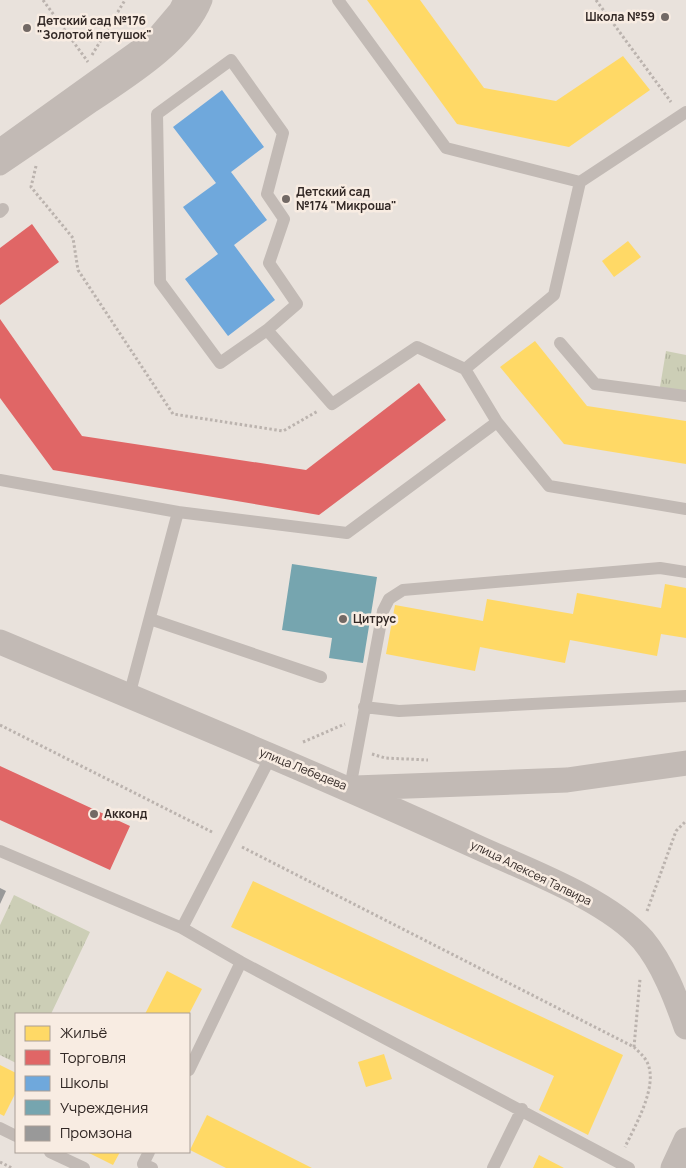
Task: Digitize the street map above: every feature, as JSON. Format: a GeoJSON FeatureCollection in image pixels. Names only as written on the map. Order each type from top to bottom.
{"type":"FeatureCollection","features":[{"type":"Feature","properties":{"kind":"street"},"geometry":{"type":"LineString","coordinates":[[0,148],[156,36],[178,10],[183,0]]}},
{"type":"Feature","properties":{"kind":"street"},"geometry":{"type":"LineString","coordinates":[[0,166],[154,60],[180,33],[200,7],[203,0]]}},
{"type":"Feature","properties":{"kind":"street","name":"улица Лебедева"},"geometry":{"type":"LineString","coordinates":[[0,642],[350,788],[567,780],[686,762]]}},
{"type":"Feature","properties":{"kind":"street","name":"улица Алексея Талвира"},"geometry":{"type":"LineString","coordinates":[[350,788],[578,894],[617,917],[643,940],[673,989],[686,1027]]}},
{"type":"Feature","properties":{"kind":"street"},"geometry":{"type":"LineString","coordinates":[[673,1168],[686,1140]]}},
{"type":"Feature","properties":{"kind":"lane"},"geometry":{"type":"LineString","coordinates":[[338,0],[446,148],[580,182]]}},
{"type":"Feature","properties":{"kind":"lane"},"geometry":{"type":"LineString","coordinates":[[231,60],[283,133],[267,194],[284,219],[269,263],[297,304],[267,330],[220,363],[160,282],[157,114],[231,60]]}},
{"type":"Feature","properties":{"kind":"lane"},"geometry":{"type":"LineString","coordinates":[[465,369],[554,296],[580,182],[683,114]]}},
{"type":"Feature","properties":{"kind":"lane"},"geometry":{"type":"LineString","coordinates":[[267,330],[332,404],[417,347],[465,369],[498,422],[550,486],[686,509]]}},
{"type":"Feature","properties":{"kind":"lane"},"geometry":{"type":"LineString","coordinates":[[560,343],[595,384],[686,396]]}},
{"type":"Feature","properties":{"kind":"lane"},"geometry":{"type":"LineString","coordinates":[[0,480],[178,512],[347,533],[498,422]]}},
{"type":"Feature","properties":{"kind":"lane"},"geometry":{"type":"LineString","coordinates":[[129,696],[178,512]]}},
{"type":"Feature","properties":{"kind":"lane"},"geometry":{"type":"LineString","coordinates":[[350,788],[383,610],[389,599],[403,590],[660,568],[686,572]]}},
{"type":"Feature","properties":{"kind":"lane"},"geometry":{"type":"LineString","coordinates":[[150,619],[321,677]]}},
{"type":"Feature","properties":{"kind":"lane"},"geometry":{"type":"LineString","coordinates":[[363,712],[686,696]]}},
{"type":"Feature","properties":{"kind":"lane"},"geometry":{"type":"LineString","coordinates":[[182,928],[271,756]]}},
{"type":"Feature","properties":{"kind":"lane"},"geometry":{"type":"LineString","coordinates":[[0,851],[182,928],[241,962],[522,1109],[624,1165]]}},
{"type":"Feature","properties":{"kind":"lane"},"geometry":{"type":"LineString","coordinates":[[190,1068],[241,962]]}},
{"type":"Feature","properties":{"kind":"lane"},"geometry":{"type":"LineString","coordinates":[[493,1168],[522,1109]]}},
{"type":"Feature","properties":{"kind":"lane"},"geometry":{"type":"LineString","coordinates":[[0,1128],[15,1136]]}},
{"type":"Feature","properties":{"kind":"lane"},"geometry":{"type":"LineString","coordinates":[[52,1153],[84,1168]]}},
{"type":"Feature","properties":{"kind":"lane"},"geometry":{"type":"LineString","coordinates":[[145,1167],[149,1153]]}},
{"type":"Feature","properties":{"kind":"path"},"geometry":{"type":"LineString","coordinates":[[43,0],[99,78]]}},
{"type":"Feature","properties":{"kind":"path"},"geometry":{"type":"LineString","coordinates":[[88,62],[125,0]]}},
{"type":"Feature","properties":{"kind":"path"},"geometry":{"type":"LineString","coordinates":[[596,0],[683,114]]}},
{"type":"Feature","properties":{"kind":"path"},"geometry":{"type":"LineString","coordinates":[[42,137],[31,188],[73,238],[78,270],[173,414],[283,430],[332,404]]}},
{"type":"Feature","properties":{"kind":"path"},"geometry":{"type":"LineString","coordinates":[[303,742],[363,712]]}},
{"type":"Feature","properties":{"kind":"path"},"geometry":{"type":"LineString","coordinates":[[0,725],[634,1046],[648,1062],[650,1083],[624,1165]]}},
{"type":"Feature","properties":{"kind":"path"},"geometry":{"type":"LineString","coordinates":[[357,750],[385,758],[431,760]]}},
{"type":"Feature","properties":{"kind":"path"},"geometry":{"type":"LineString","coordinates":[[0,1162],[12,1168]]}},
{"type":"Feature","properties":{"kind":"green space"},"geometry":{"type":"Polygon","coordinates":[[[666,351],[686,355],[686,391],[660,387],[666,351]]]}},
{"type":"Feature","properties":{"kind":"green space"},"geometry":{"type":"Polygon","coordinates":[[[14,895],[90,932],[51,1013],[15,1013],[15,1062],[0,1055],[0,925],[14,895]]]}},
{"type":"Feature","properties":{"kind":"building: Жильё"},"geometry":{"type":"Polygon","coordinates":[[[367,0],[420,0],[484,88],[556,101],[623,56],[650,90],[569,147],[457,124],[367,0]]]}},
{"type":"Feature","properties":{"kind":"building: Жильё"},"geometry":{"type":"Polygon","coordinates":[[[628,241],[641,257],[614,277],[602,261],[628,241]]]}},
{"type":"Feature","properties":{"kind":"building: Жильё"},"geometry":{"type":"Polygon","coordinates":[[[535,341],[587,406],[686,421],[686,464],[564,444],[500,367],[535,341]]]}},
{"type":"Feature","properties":{"kind":"building: Жильё"},"geometry":{"type":"Polygon","coordinates":[[[665,584],[686,588],[686,638],[661,634],[657,656],[570,640],[565,663],[480,647],[475,671],[386,654],[395,605],[483,621],[487,599],[573,614],[577,593],[661,608],[665,584]]]}},
{"type":"Feature","properties":{"kind":"building: Жильё"},"geometry":{"type":"Polygon","coordinates":[[[253,881],[623,1055],[588,1135],[539,1110],[554,1076],[231,927],[253,881]]]}},
{"type":"Feature","properties":{"kind":"building: Жильё"},"geometry":{"type":"Polygon","coordinates":[[[167,971],[202,989],[190,1013],[146,1013],[167,971]]]}},
{"type":"Feature","properties":{"kind":"building: Жильё"},"geometry":{"type":"Polygon","coordinates":[[[384,1054],[392,1079],[366,1087],[358,1062],[384,1054]]]}},
{"type":"Feature","properties":{"kind":"building: Жильё"},"geometry":{"type":"Polygon","coordinates":[[[0,1065],[15,1072],[15,1094],[4,1116],[0,1114],[0,1065]]]}},
{"type":"Feature","properties":{"kind":"building: Жильё"},"geometry":{"type":"Polygon","coordinates":[[[207,1115],[312,1168],[226,1168],[190,1150],[207,1115]]]}},
{"type":"Feature","properties":{"kind":"building: Жильё"},"geometry":{"type":"Polygon","coordinates":[[[89,1153],[119,1153],[113,1165],[89,1153]]]}},
{"type":"Feature","properties":{"kind":"building: Жильё"},"geometry":{"type":"Polygon","coordinates":[[[539,1155],[564,1168],[533,1168],[539,1155]]]}},
{"type":"Feature","properties":{"kind":"building: Торговля"},"geometry":{"type":"Polygon","coordinates":[[[32,224],[59,262],[0,305],[0,248],[32,224]]]}},
{"type":"Feature","properties":{"kind":"building: Торговля"},"geometry":{"type":"Polygon","coordinates":[[[0,319],[82,436],[306,470],[419,383],[446,420],[319,515],[53,470],[0,398],[0,319]]]}},
{"type":"Feature","properties":{"kind":"building: Торговля"},"geometry":{"type":"Polygon","coordinates":[[[0,766],[130,826],[110,870],[0,820],[0,766]]]}},
{"type":"Feature","properties":{"kind":"building: Школы"},"geometry":{"type":"Polygon","coordinates":[[[222,90],[264,147],[231,172],[267,220],[234,245],[275,300],[228,336],[185,279],[218,254],[183,207],[216,183],[173,127],[222,90]]]}},
{"type":"Feature","properties":{"kind":"building: Учреждения"},"geometry":{"type":"Polygon","coordinates":[[[292,564],[377,577],[363,663],[329,658],[332,638],[282,630],[292,564]]]}},
{"type":"Feature","properties":{"kind":"building: Промзона"},"geometry":{"type":"Polygon","coordinates":[[[0,888],[6,891],[0,904],[0,888]]]}},
{"type":"Feature","properties":{"kind":"place","name":"Школа №59"},"geometry":{"type":"Point","coordinates":[665,17]}},
{"type":"Feature","properties":{"kind":"place","name":"Детский сад №176 \"Золотой петушок\""},"geometry":{"type":"Point","coordinates":[27,28]}},
{"type":"Feature","properties":{"kind":"place","name":"Детский сад №174 \"Микроша\""},"geometry":{"type":"Point","coordinates":[286,199]}},
{"type":"Feature","properties":{"kind":"place","name":"Цитрус"},"geometry":{"type":"Point","coordinates":[343,619]}},
{"type":"Feature","properties":{"kind":"place","name":"Акконд"},"geometry":{"type":"Point","coordinates":[94,814]}}]}
